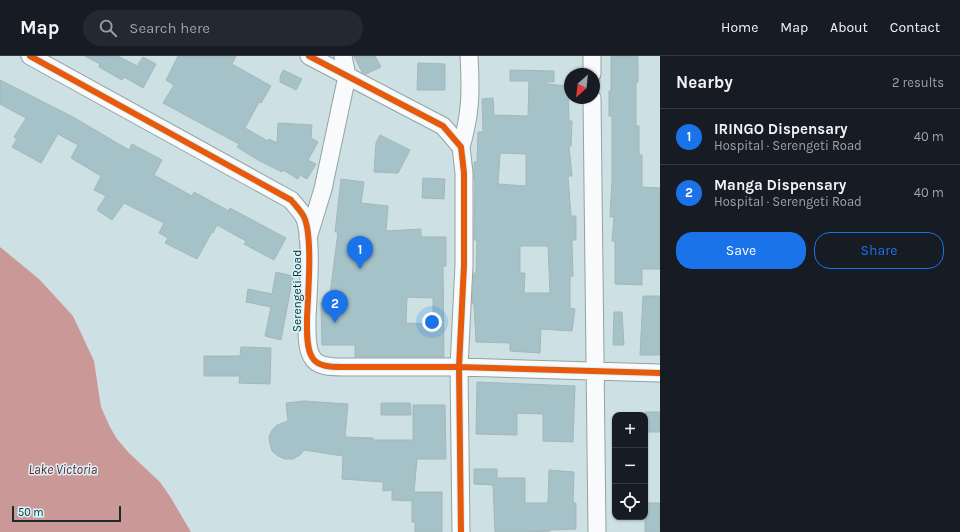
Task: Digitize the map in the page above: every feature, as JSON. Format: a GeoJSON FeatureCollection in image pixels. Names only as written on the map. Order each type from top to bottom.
{"type":"FeatureCollection","features":[{"type":"Feature","properties":{"kind":"street","name":"Serengeti Road"},"geometry":{"type":"LineString","coordinates":[[30,56],[291,200],[304,217],[308,238],[307,328],[309,347],[312,357],[319,363],[330,367],[459,367],[660,373]]}},
{"type":"Feature","properties":{"kind":"street"},"geometry":{"type":"LineString","coordinates":[[310,56],[443,126],[461,147]]}},
{"type":"Feature","properties":{"kind":"street"},"geometry":{"type":"LineString","coordinates":[[308,238],[323,189],[347,76],[343,56]]}},
{"type":"Feature","properties":{"kind":"street"},"geometry":{"type":"LineString","coordinates":[[461,532],[459,367],[464,228],[464,173],[461,147],[467,126],[470,103],[469,56]]}},
{"type":"Feature","properties":{"kind":"street"},"geometry":{"type":"LineString","coordinates":[[592,56],[592,68]]}},
{"type":"Feature","properties":{"kind":"street"},"geometry":{"type":"LineString","coordinates":[[592,104],[595,251],[597,532]]}},
{"type":"Feature","properties":{"kind":"water","name":"Lake Victoria"},"geometry":{"type":"Polygon","coordinates":[[[0,247],[39,279],[73,316],[94,361],[101,407],[110,427],[117,439],[129,453],[160,482],[191,532],[0,532],[0,247]]]}},
{"type":"Feature","properties":{"kind":"building"},"geometry":{"type":"Polygon","coordinates":[[[85,56],[118,56],[137,66],[143,57],[156,64],[143,88],[124,77],[122,80],[99,67],[100,64],[85,56]]]}},
{"type":"Feature","properties":{"kind":"building"},"geometry":{"type":"Polygon","coordinates":[[[178,56],[236,56],[232,64],[271,86],[261,103],[259,102],[245,128],[268,141],[269,139],[277,143],[278,123],[312,125],[311,138],[318,142],[308,160],[316,164],[307,179],[300,175],[298,179],[283,170],[282,172],[258,160],[237,147],[239,144],[163,103],[174,85],[166,80],[178,56]]]}},
{"type":"Feature","properties":{"kind":"building"},"geometry":{"type":"Polygon","coordinates":[[[354,56],[375,56],[381,67],[366,74],[362,72],[354,56]]]}},
{"type":"Feature","properties":{"kind":"building"},"geometry":{"type":"Polygon","coordinates":[[[611,56],[638,56],[638,82],[636,82],[636,126],[639,126],[639,155],[642,155],[642,187],[660,188],[660,269],[642,269],[642,285],[615,284],[615,241],[612,241],[614,217],[610,217],[612,181],[612,116],[609,116],[609,91],[611,91],[611,56]]]}},
{"type":"Feature","properties":{"kind":"building"},"geometry":{"type":"Polygon","coordinates":[[[418,63],[445,64],[445,90],[417,90],[418,63]]]}},
{"type":"Feature","properties":{"kind":"building"},"geometry":{"type":"Polygon","coordinates":[[[283,70],[302,79],[296,90],[280,82],[280,77],[283,70]]]}},
{"type":"Feature","properties":{"kind":"building"},"geometry":{"type":"Polygon","coordinates":[[[510,70],[554,71],[554,82],[547,82],[547,84],[564,86],[564,104],[569,104],[569,121],[572,121],[571,146],[569,146],[572,176],[568,176],[571,216],[576,216],[576,240],[572,240],[573,276],[570,277],[570,308],[575,309],[572,331],[541,329],[540,353],[510,351],[510,343],[476,342],[474,304],[472,303],[474,273],[476,273],[477,240],[474,240],[474,162],[477,162],[478,132],[483,132],[482,99],[493,98],[494,115],[528,116],[529,81],[510,81],[510,70]],[[500,153],[498,184],[526,186],[526,154],[500,153]],[[520,246],[520,273],[525,273],[524,293],[550,293],[548,246],[520,246]]]}},
{"type":"Feature","properties":{"kind":"building"},"geometry":{"type":"Polygon","coordinates":[[[0,80],[73,117],[129,150],[132,144],[162,160],[154,175],[192,196],[194,192],[229,211],[230,208],[286,238],[274,260],[244,244],[246,241],[217,225],[197,259],[165,243],[168,238],[159,233],[164,223],[124,203],[112,220],[97,210],[106,196],[94,190],[101,176],[71,158],[78,145],[58,134],[41,163],[12,147],[17,139],[14,137],[26,118],[0,104],[0,80]]]}},
{"type":"Feature","properties":{"kind":"building"},"geometry":{"type":"Polygon","coordinates":[[[380,135],[410,150],[398,173],[374,172],[376,143],[380,135]]]}},
{"type":"Feature","properties":{"kind":"building"},"geometry":{"type":"Polygon","coordinates":[[[423,178],[445,179],[444,199],[422,198],[423,178]]]}},
{"type":"Feature","properties":{"kind":"building"},"geometry":{"type":"Polygon","coordinates":[[[341,179],[364,182],[361,203],[388,206],[386,231],[421,229],[421,237],[446,237],[446,266],[443,266],[444,357],[355,357],[355,345],[322,345],[321,302],[329,302],[338,232],[335,232],[341,179]],[[407,297],[406,323],[433,324],[433,298],[407,297]]]}},
{"type":"Feature","properties":{"kind":"building"},"geometry":{"type":"Polygon","coordinates":[[[276,272],[293,276],[281,340],[265,336],[271,307],[246,302],[248,289],[272,294],[276,272]]]}},
{"type":"Feature","properties":{"kind":"building"},"geometry":{"type":"Polygon","coordinates":[[[643,296],[660,296],[660,355],[640,355],[643,296]]]}},
{"type":"Feature","properties":{"kind":"building"},"geometry":{"type":"Polygon","coordinates":[[[614,312],[622,312],[624,345],[613,345],[614,312]]]}},
{"type":"Feature","properties":{"kind":"building"},"geometry":{"type":"Polygon","coordinates":[[[241,347],[271,348],[270,384],[239,383],[240,376],[204,376],[204,356],[240,356],[241,347]]]}},
{"type":"Feature","properties":{"kind":"building"},"geometry":{"type":"Polygon","coordinates":[[[477,382],[575,386],[573,442],[543,441],[543,414],[517,413],[517,435],[476,434],[477,382]]]}},
{"type":"Feature","properties":{"kind":"building"},"geometry":{"type":"Polygon","coordinates":[[[304,401],[348,404],[345,437],[373,438],[373,440],[413,440],[413,405],[445,405],[446,459],[417,459],[414,492],[442,492],[442,532],[415,532],[415,522],[412,522],[412,501],[392,500],[392,490],[383,491],[383,482],[342,479],[343,456],[304,450],[300,455],[293,459],[285,459],[272,451],[269,437],[272,430],[277,425],[288,421],[286,403],[304,401]]]}},
{"type":"Feature","properties":{"kind":"building"},"geometry":{"type":"Polygon","coordinates":[[[381,403],[410,403],[411,415],[381,415],[381,403]]]}},
{"type":"Feature","properties":{"kind":"building"},"geometry":{"type":"Polygon","coordinates":[[[648,412],[660,412],[660,432],[648,432],[648,412]]]}},
{"type":"Feature","properties":{"kind":"building"},"geometry":{"type":"Polygon","coordinates":[[[474,469],[497,469],[497,478],[525,478],[525,503],[548,503],[549,470],[574,472],[573,503],[576,503],[576,529],[495,532],[493,485],[474,484],[474,469]]]}},
{"type":"Feature","properties":{"kind":"building"},"geometry":{"type":"Polygon","coordinates":[[[648,503],[660,503],[660,532],[645,532],[645,520],[648,520],[648,503]]]}},
{"type":"Feature","properties":{"kind":"cycle path"},"geometry":{"type":"LineString","coordinates":[[30,56],[291,200],[300,210],[307,226],[309,251],[307,338],[310,353],[317,363],[325,366],[338,367],[459,367],[660,373]]}},
{"type":"Feature","properties":{"kind":"cycle path"},"geometry":{"type":"LineString","coordinates":[[309,56],[443,126],[461,147],[464,173],[464,265],[459,367],[461,532]]}},
{"type":"Feature","properties":{"kind":"place","name":"IRINGO Dispensary"},"geometry":{"type":"Point","coordinates":[360,269]}},
{"type":"Feature","properties":{"kind":"place","name":"Manga Dispensary"},"geometry":{"type":"Point","coordinates":[335,323]}}]}
